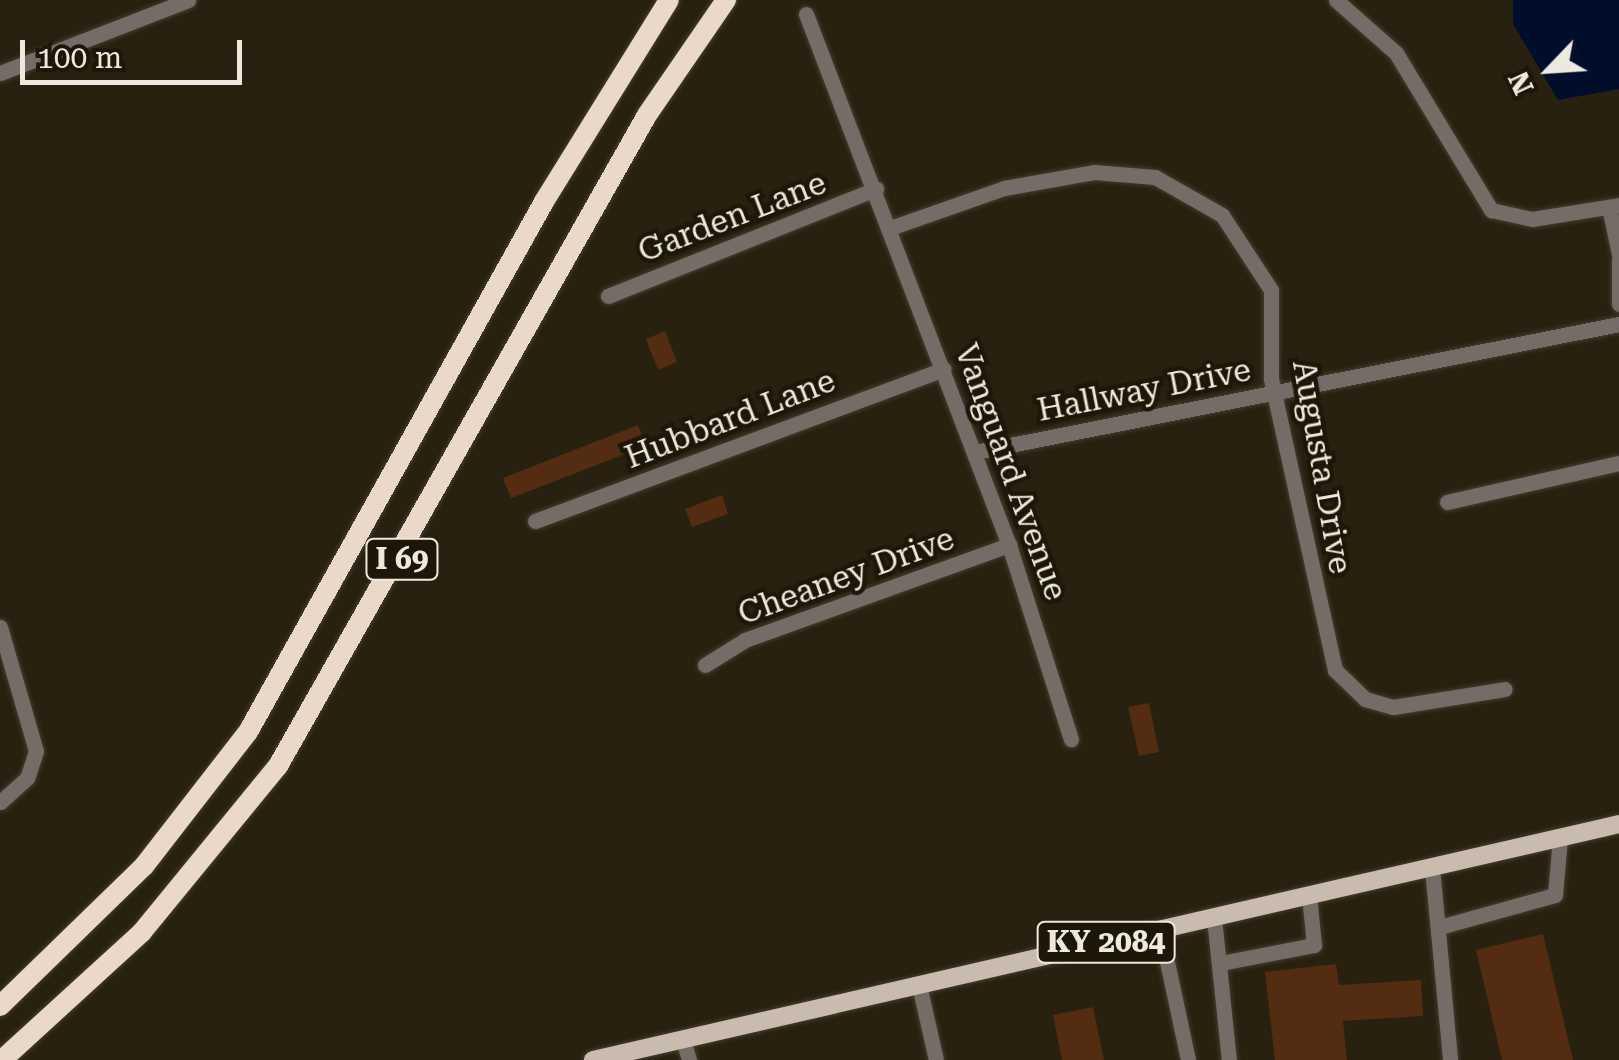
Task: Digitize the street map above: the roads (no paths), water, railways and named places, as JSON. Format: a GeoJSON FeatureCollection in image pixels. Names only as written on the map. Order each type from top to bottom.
{"type":"FeatureCollection","features":[{"type":"Feature","properties":{"kind":"highway","name":"I 69"},"geometry":{"type":"LineString","coordinates":[[0,1006],[120,892],[248,732],[545,200],[669,0]]}},
{"type":"Feature","properties":{"kind":"highway","name":"I 69"},"geometry":{"type":"LineString","coordinates":[[2,1060],[142,932],[278,766],[628,146],[726,0]]}},
{"type":"Feature","properties":{"kind":"main road","name":"KY 2084"},"geometry":{"type":"LineString","coordinates":[[594,1060],[1619,824]]}},
{"type":"Feature","properties":{"kind":"street"},"geometry":{"type":"LineString","coordinates":[[0,74],[188,0]]}},
{"type":"Feature","properties":{"kind":"street"},"geometry":{"type":"LineString","coordinates":[[1340,1],[1428,97],[1491,210],[1532,218],[1614,206],[1619,304]]}},
{"type":"Feature","properties":{"kind":"street"},"geometry":{"type":"LineString","coordinates":[[806,14],[876,189]]}},
{"type":"Feature","properties":{"kind":"street","name":"Augusta Drive"},"geometry":{"type":"LineString","coordinates":[[890,228],[1064,175],[1126,172],[1170,182],[1222,215],[1260,262],[1274,303],[1274,392],[1326,644],[1344,681],[1393,707],[1504,689]]}},
{"type":"Feature","properties":{"kind":"street","name":"Vanguard Avenue"},"geometry":{"type":"LineString","coordinates":[[876,189],[1009,544],[1072,739]]}},
{"type":"Feature","properties":{"kind":"street","name":"Garden Lane"},"geometry":{"type":"LineString","coordinates":[[608,296],[876,189]]}},
{"type":"Feature","properties":{"kind":"street","name":"Hallway Drive"},"geometry":{"type":"LineString","coordinates":[[975,452],[1619,324]]}},
{"type":"Feature","properties":{"kind":"street","name":"Hubbard Lane"},"geometry":{"type":"LineString","coordinates":[[536,521],[944,369]]}},
{"type":"Feature","properties":{"kind":"street"},"geometry":{"type":"LineString","coordinates":[[1447,502],[1619,463]]}},
{"type":"Feature","properties":{"kind":"street","name":"Cheaney Drive"},"geometry":{"type":"LineString","coordinates":[[705,665],[745,640],[1009,544]]}},
{"type":"Feature","properties":{"kind":"street"},"geometry":{"type":"LineString","coordinates":[[0,627],[36,751],[27,778],[0,802]]}},
{"type":"Feature","properties":{"kind":"street"},"geometry":{"type":"LineString","coordinates":[[1443,926],[1555,895],[1560,838]]}},
{"type":"Feature","properties":{"kind":"street"},"geometry":{"type":"LineString","coordinates":[[1432,868],[1443,926],[1450,1060]]}},
{"type":"Feature","properties":{"kind":"street"},"geometry":{"type":"LineString","coordinates":[[1221,963],[1314,945],[1310,896]]}},
{"type":"Feature","properties":{"kind":"street"},"geometry":{"type":"LineString","coordinates":[[1214,918],[1230,1058]]}},
{"type":"Feature","properties":{"kind":"street"},"geometry":{"type":"LineString","coordinates":[[1160,929],[1188,1060]]}},
{"type":"Feature","properties":{"kind":"street"},"geometry":{"type":"LineString","coordinates":[[918,985],[936,1060]]}},
{"type":"Feature","properties":{"kind":"street"},"geometry":{"type":"LineString","coordinates":[[682,1040],[689,1060]]}},
{"type":"Feature","properties":{"kind":"water"},"geometry":{"type":"Polygon","coordinates":[[[1513,0],[1619,0],[1619,89],[1558,100],[1513,24],[1513,0]]]}}]}
